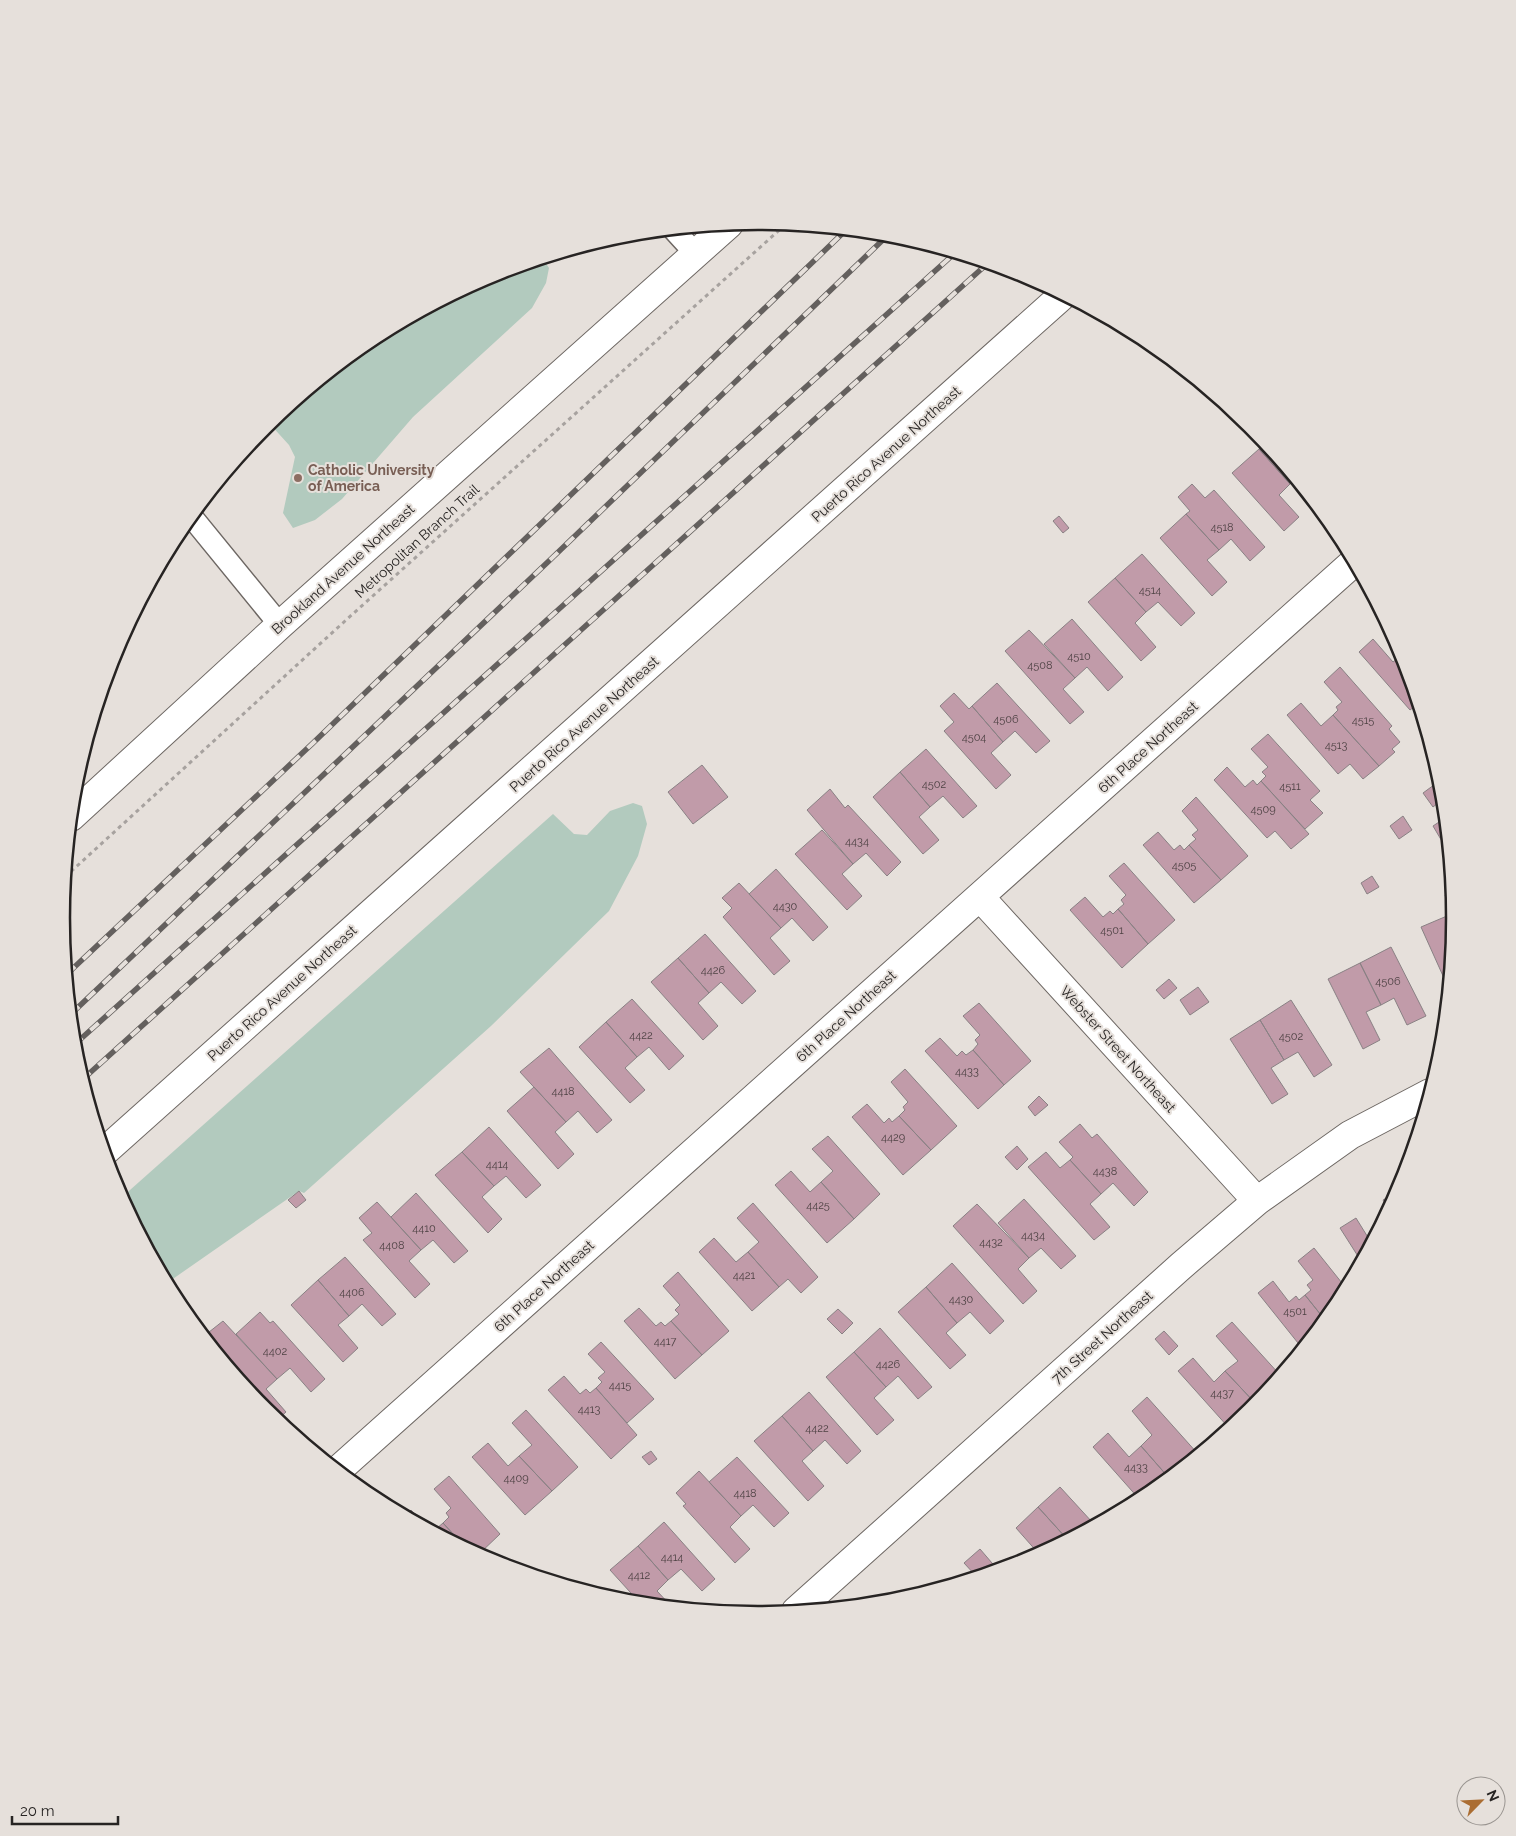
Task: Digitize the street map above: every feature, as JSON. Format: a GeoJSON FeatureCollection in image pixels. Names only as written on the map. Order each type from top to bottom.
{"type":"FeatureCollection","features":[{"type":"Feature","properties":{"kind":"street","name":"Brookland Avenue Northeast"},"geometry":{"type":"LineString","coordinates":[[79,810],[280,625],[722,231]]}},
{"type":"Feature","properties":{"kind":"street","name":"Puerto Rico Avenue Northeast"},"geometry":{"type":"LineString","coordinates":[[110,1147],[1058,299]]}},
{"type":"Feature","properties":{"kind":"street","name":"6th Place Northeast"},"geometry":{"type":"LineString","coordinates":[[342,1466],[1349,566]]}},
{"type":"Feature","properties":{"kind":"street","name":"Webster Street Northeast"},"geometry":{"type":"LineString","coordinates":[[980,897],[1257,1201]]}},
{"type":"Feature","properties":{"kind":"street","name":"7th Street Northeast"},"geometry":{"type":"LineString","coordinates":[[803,1605],[1181,1266],[1257,1201],[1350,1136],[1423,1097]]}},
{"type":"Feature","properties":{"kind":"lane"},"geometry":{"type":"LineString","coordinates":[[678,235],[696,254]]}},
{"type":"Feature","properties":{"kind":"lane"},"geometry":{"type":"LineString","coordinates":[[196,522],[280,625]]}},
{"type":"Feature","properties":{"kind":"path","name":"Metropolitan Branch Trail"},"geometry":{"type":"LineString","coordinates":[[71,871],[779,230]]}},
{"type":"Feature","properties":{"kind":"green space"},"geometry":{"type":"Polygon","coordinates":[[[546,264],[549,268],[546,283],[532,308],[413,417],[342,499],[315,520],[293,528],[283,513],[295,457],[289,445],[275,429],[304,401],[339,372],[414,322],[454,301],[495,282],[546,264]]]}},
{"type":"Feature","properties":{"kind":"green space"},"geometry":{"type":"Polygon","coordinates":[[[633,803],[642,806],[647,824],[638,856],[609,911],[491,1026],[304,1193],[299,1191],[173,1279],[141,1222],[127,1192],[553,814],[574,834],[587,835],[610,811],[633,803]]]}},
{"type":"Feature","properties":{"kind":"building"},"geometry":{"type":"Polygon","coordinates":[[[1259,449],[1275,464],[1291,483],[1290,484],[1259,449]]]}},
{"type":"Feature","properties":{"kind":"building"},"geometry":{"type":"Polygon","coordinates":[[[1259,449],[1290,484],[1279,495],[1299,517],[1284,531],[1232,473],[1259,449]]]}},
{"type":"Feature","properties":{"kind":"building"},"geometry":{"type":"Polygon","coordinates":[[[1192,484],[1205,498],[1214,490],[1265,547],[1250,561],[1231,539],[1219,550],[1186,514],[1190,511],[1178,497],[1192,484]]]}},
{"type":"Feature","properties":{"kind":"building"},"geometry":{"type":"Polygon","coordinates":[[[1186,514],[1219,550],[1207,560],[1227,582],[1212,596],[1160,538],[1186,514]]]}},
{"type":"Feature","properties":{"kind":"building"},"geometry":{"type":"Polygon","coordinates":[[[1059,516],[1069,528],[1063,533],[1053,521],[1059,516]]]}},
{"type":"Feature","properties":{"kind":"building"},"geometry":{"type":"Polygon","coordinates":[[[1142,554],[1195,613],[1181,626],[1158,602],[1146,612],[1115,578],[1142,554]]]}},
{"type":"Feature","properties":{"kind":"building"},"geometry":{"type":"Polygon","coordinates":[[[1115,578],[1146,612],[1135,623],[1156,647],[1141,661],[1088,602],[1115,578]]]}},
{"type":"Feature","properties":{"kind":"building"},"geometry":{"type":"Polygon","coordinates":[[[1072,619],[1123,677],[1108,691],[1087,667],[1075,678],[1044,644],[1072,619]]]}},
{"type":"Feature","properties":{"kind":"building"},"geometry":{"type":"Polygon","coordinates":[[[1029,630],[1075,678],[1063,689],[1084,712],[1070,724],[1005,651],[1029,630]]]}},
{"type":"Feature","properties":{"kind":"building"},"geometry":{"type":"Polygon","coordinates":[[[1373,639],[1393,662],[1396,660],[1413,708],[1410,710],[1359,652],[1373,639]]]}},
{"type":"Feature","properties":{"kind":"building"},"geometry":{"type":"Polygon","coordinates":[[[1340,667],[1392,726],[1389,729],[1400,742],[1392,749],[1395,752],[1379,766],[1333,715],[1338,710],[1336,707],[1342,702],[1324,682],[1340,667]]]}},
{"type":"Feature","properties":{"kind":"building"},"geometry":{"type":"Polygon","coordinates":[[[997,683],[1050,741],[1036,753],[1015,731],[1003,742],[972,706],[997,683]]]}},
{"type":"Feature","properties":{"kind":"building"},"geometry":{"type":"Polygon","coordinates":[[[954,693],[969,709],[972,706],[1003,742],[991,753],[1011,775],[996,789],[944,731],[954,722],[940,706],[954,693]]]}},
{"type":"Feature","properties":{"kind":"building"},"geometry":{"type":"Polygon","coordinates":[[[1301,703],[1321,726],[1333,715],[1379,766],[1363,779],[1350,764],[1338,774],[1287,715],[1301,703]]]}},
{"type":"Feature","properties":{"kind":"building"},"geometry":{"type":"Polygon","coordinates":[[[1268,734],[1320,791],[1310,800],[1323,813],[1305,829],[1261,781],[1266,776],[1262,772],[1268,767],[1251,749],[1268,734]]]}},
{"type":"Feature","properties":{"kind":"building"},"geometry":{"type":"Polygon","coordinates":[[[926,749],[977,806],[963,818],[943,796],[930,807],[900,772],[926,749]]]}},
{"type":"Feature","properties":{"kind":"building"},"geometry":{"type":"Polygon","coordinates":[[[702,765],[728,797],[693,824],[668,792],[702,765]]]}},
{"type":"Feature","properties":{"kind":"building"},"geometry":{"type":"Polygon","coordinates":[[[1227,767],[1245,787],[1253,780],[1257,785],[1261,781],[1309,834],[1291,849],[1275,831],[1267,838],[1214,780],[1227,767]]]}},
{"type":"Feature","properties":{"kind":"building"},"geometry":{"type":"Polygon","coordinates":[[[900,772],[930,807],[919,817],[939,840],[923,854],[873,797],[900,772]]]}},
{"type":"Feature","properties":{"kind":"building"},"geometry":{"type":"Polygon","coordinates":[[[1433,785],[1436,804],[1433,807],[1423,793],[1433,785]]]}},
{"type":"Feature","properties":{"kind":"building"},"geometry":{"type":"Polygon","coordinates":[[[830,789],[845,808],[848,805],[901,862],[887,876],[866,853],[853,864],[807,810],[830,789]]]}},
{"type":"Feature","properties":{"kind":"building"},"geometry":{"type":"Polygon","coordinates":[[[1196,797],[1248,856],[1221,880],[1189,845],[1196,839],[1192,835],[1198,830],[1182,811],[1196,797]]]}},
{"type":"Feature","properties":{"kind":"building"},"geometry":{"type":"Polygon","coordinates":[[[1403,816],[1412,830],[1399,839],[1390,826],[1403,816]]]}},
{"type":"Feature","properties":{"kind":"building"},"geometry":{"type":"Polygon","coordinates":[[[1439,822],[1441,840],[1433,826],[1439,822]]]}},
{"type":"Feature","properties":{"kind":"building"},"geometry":{"type":"Polygon","coordinates":[[[822,830],[853,864],[842,874],[862,896],[847,910],[795,854],[822,830]]]}},
{"type":"Feature","properties":{"kind":"building"},"geometry":{"type":"Polygon","coordinates":[[[1158,832],[1174,850],[1180,845],[1184,850],[1189,845],[1221,880],[1194,903],[1143,845],[1158,832]]]}},
{"type":"Feature","properties":{"kind":"building"},"geometry":{"type":"Polygon","coordinates":[[[1124,863],[1175,920],[1148,944],[1118,909],[1124,904],[1121,900],[1126,895],[1109,876],[1124,863]]]}},
{"type":"Feature","properties":{"kind":"building"},"geometry":{"type":"Polygon","coordinates":[[[776,869],[828,927],[813,941],[792,918],[781,928],[749,894],[776,869]]]}},
{"type":"Feature","properties":{"kind":"building"},"geometry":{"type":"Polygon","coordinates":[[[1372,876],[1379,887],[1367,894],[1361,883],[1372,876]]]}},
{"type":"Feature","properties":{"kind":"building"},"geometry":{"type":"Polygon","coordinates":[[[739,883],[781,928],[770,938],[790,961],[774,975],[723,917],[732,908],[722,898],[739,883]]]}},
{"type":"Feature","properties":{"kind":"building"},"geometry":{"type":"Polygon","coordinates":[[[1085,897],[1103,917],[1110,911],[1113,914],[1118,909],[1148,944],[1122,968],[1070,910],[1085,897]]]}},
{"type":"Feature","properties":{"kind":"building"},"geometry":{"type":"Polygon","coordinates":[[[1446,916],[1443,977],[1421,927],[1446,916]]]}},
{"type":"Feature","properties":{"kind":"building"},"geometry":{"type":"Polygon","coordinates":[[[705,934],[756,991],[742,1004],[721,982],[709,993],[678,958],[705,934]]]}},
{"type":"Feature","properties":{"kind":"building"},"geometry":{"type":"Polygon","coordinates":[[[1391,947],[1426,1016],[1407,1025],[1394,998],[1381,1005],[1360,963],[1391,947]]]}},
{"type":"Feature","properties":{"kind":"building"},"geometry":{"type":"Polygon","coordinates":[[[678,958],[709,993],[698,1003],[718,1026],[703,1040],[651,982],[678,958]]]}},
{"type":"Feature","properties":{"kind":"building"},"geometry":{"type":"Polygon","coordinates":[[[1360,963],[1381,1005],[1366,1012],[1380,1040],[1363,1049],[1328,979],[1360,963]]]}},
{"type":"Feature","properties":{"kind":"building"},"geometry":{"type":"Polygon","coordinates":[[[1169,979],[1177,988],[1164,999],[1156,990],[1169,979]]]}},
{"type":"Feature","properties":{"kind":"building"},"geometry":{"type":"Polygon","coordinates":[[[1198,987],[1209,1002],[1190,1015],[1180,1000],[1198,987]]]}},
{"type":"Feature","properties":{"kind":"building"},"geometry":{"type":"Polygon","coordinates":[[[632,999],[684,1056],[669,1070],[649,1047],[637,1057],[606,1022],[632,999]]]}},
{"type":"Feature","properties":{"kind":"building"},"geometry":{"type":"Polygon","coordinates":[[[1291,1000],[1332,1065],[1314,1077],[1298,1052],[1284,1060],[1260,1020],[1291,1000]]]}},
{"type":"Feature","properties":{"kind":"building"},"geometry":{"type":"Polygon","coordinates":[[[979,1003],[1031,1061],[1004,1085],[973,1050],[978,1044],[975,1040],[980,1035],[963,1016],[979,1003]]]}},
{"type":"Feature","properties":{"kind":"building"},"geometry":{"type":"Polygon","coordinates":[[[1260,1020],[1284,1060],[1271,1068],[1288,1094],[1272,1104],[1230,1039],[1260,1020]]]}},
{"type":"Feature","properties":{"kind":"building"},"geometry":{"type":"Polygon","coordinates":[[[606,1022],[637,1057],[625,1068],[645,1090],[630,1103],[579,1047],[606,1022]]]}},
{"type":"Feature","properties":{"kind":"building"},"geometry":{"type":"Polygon","coordinates":[[[940,1038],[957,1056],[962,1051],[966,1055],[973,1050],[1004,1085],[978,1109],[925,1051],[940,1038]]]}},
{"type":"Feature","properties":{"kind":"building"},"geometry":{"type":"Polygon","coordinates":[[[549,1048],[612,1120],[597,1133],[578,1111],[566,1122],[520,1072],[549,1048]]]}},
{"type":"Feature","properties":{"kind":"building"},"geometry":{"type":"Polygon","coordinates":[[[905,1069],[957,1126],[931,1150],[899,1116],[905,1110],[903,1107],[908,1102],[891,1082],[905,1069]]]}},
{"type":"Feature","properties":{"kind":"building"},"geometry":{"type":"Polygon","coordinates":[[[534,1087],[566,1122],[555,1132],[574,1154],[558,1169],[507,1111],[534,1087]]]}},
{"type":"Feature","properties":{"kind":"building"},"geometry":{"type":"Polygon","coordinates":[[[1039,1096],[1048,1105],[1035,1116],[1028,1107],[1039,1096]]]}},
{"type":"Feature","properties":{"kind":"building"},"geometry":{"type":"Polygon","coordinates":[[[867,1104],[884,1123],[889,1118],[892,1122],[899,1116],[931,1150],[903,1175],[852,1117],[867,1104]]]}},
{"type":"Feature","properties":{"kind":"building"},"geometry":{"type":"Polygon","coordinates":[[[1080,1124],[1092,1138],[1097,1134],[1148,1192],[1134,1206],[1113,1183],[1101,1194],[1070,1160],[1073,1157],[1059,1142],[1080,1124]]]}},
{"type":"Feature","properties":{"kind":"building"},"geometry":{"type":"Polygon","coordinates":[[[489,1127],[541,1185],[526,1198],[506,1176],[494,1186],[462,1152],[489,1127]]]}},
{"type":"Feature","properties":{"kind":"building"},"geometry":{"type":"Polygon","coordinates":[[[828,1136],[880,1194],[854,1219],[821,1182],[833,1171],[812,1149],[828,1136]]]}},
{"type":"Feature","properties":{"kind":"building"},"geometry":{"type":"Polygon","coordinates":[[[1017,1146],[1028,1159],[1017,1170],[1005,1157],[1017,1146]]]}},
{"type":"Feature","properties":{"kind":"building"},"geometry":{"type":"Polygon","coordinates":[[[462,1152],[494,1186],[482,1197],[502,1219],[488,1233],[435,1175],[462,1152]]]}},
{"type":"Feature","properties":{"kind":"building"},"geometry":{"type":"Polygon","coordinates":[[[1046,1152],[1060,1168],[1070,1160],[1101,1194],[1090,1204],[1110,1227],[1094,1240],[1028,1167],[1046,1152]]]}},
{"type":"Feature","properties":{"kind":"building"},"geometry":{"type":"Polygon","coordinates":[[[791,1171],[810,1192],[821,1182],[854,1219],[827,1243],[775,1185],[791,1171]]]}},
{"type":"Feature","properties":{"kind":"building"},"geometry":{"type":"Polygon","coordinates":[[[299,1191],[306,1200],[296,1208],[288,1200],[299,1191]]]}},
{"type":"Feature","properties":{"kind":"building"},"geometry":{"type":"Polygon","coordinates":[[[416,1193],[468,1251],[454,1263],[433,1240],[421,1250],[391,1217],[416,1193]]]}},
{"type":"Feature","properties":{"kind":"building"},"geometry":{"type":"Polygon","coordinates":[[[1024,1199],[1076,1256],[1061,1269],[1041,1248],[1029,1258],[998,1223],[1024,1199]]]}},
{"type":"Feature","properties":{"kind":"building"},"geometry":{"type":"Polygon","coordinates":[[[377,1202],[421,1250],[409,1261],[430,1284],[415,1298],[363,1240],[372,1233],[359,1218],[377,1202]]]}},
{"type":"Feature","properties":{"kind":"building"},"geometry":{"type":"Polygon","coordinates":[[[753,1203],[818,1277],[801,1293],[788,1279],[779,1287],[748,1252],[759,1242],[737,1218],[753,1203]]]}},
{"type":"Feature","properties":{"kind":"building"},"geometry":{"type":"Polygon","coordinates":[[[977,1204],[1029,1258],[1018,1269],[1037,1291],[1023,1304],[953,1226],[977,1204]]]}},
{"type":"Feature","properties":{"kind":"building"},"geometry":{"type":"Polygon","coordinates":[[[1356,1218],[1367,1236],[1357,1255],[1340,1228],[1356,1218]]]}},
{"type":"Feature","properties":{"kind":"building"},"geometry":{"type":"Polygon","coordinates":[[[714,1238],[736,1262],[748,1252],[779,1287],[752,1311],[699,1252],[714,1238]]]}},
{"type":"Feature","properties":{"kind":"building"},"geometry":{"type":"Polygon","coordinates":[[[1314,1248],[1341,1282],[1320,1314],[1305,1295],[1311,1290],[1307,1285],[1313,1280],[1298,1261],[1314,1248]]]}},
{"type":"Feature","properties":{"kind":"building"},"geometry":{"type":"Polygon","coordinates":[[[345,1257],[396,1314],[382,1326],[362,1304],[349,1316],[318,1280],[345,1257]]]}},
{"type":"Feature","properties":{"kind":"building"},"geometry":{"type":"Polygon","coordinates":[[[952,1263],[1004,1321],[990,1334],[970,1312],[957,1323],[926,1287],[952,1263]]]}},
{"type":"Feature","properties":{"kind":"building"},"geometry":{"type":"Polygon","coordinates":[[[678,1272],[729,1331],[702,1355],[671,1321],[679,1314],[675,1310],[680,1305],[663,1286],[678,1272]]]}},
{"type":"Feature","properties":{"kind":"building"},"geometry":{"type":"Polygon","coordinates":[[[318,1280],[349,1316],[338,1325],[358,1348],[343,1362],[291,1305],[318,1280]]]}},
{"type":"Feature","properties":{"kind":"building"},"geometry":{"type":"Polygon","coordinates":[[[1273,1281],[1289,1302],[1296,1296],[1299,1300],[1305,1295],[1320,1314],[1299,1344],[1258,1293],[1273,1281]]]}},
{"type":"Feature","properties":{"kind":"building"},"geometry":{"type":"Polygon","coordinates":[[[926,1287],[957,1323],[946,1333],[966,1355],[950,1369],[898,1312],[926,1287]]]}},
{"type":"Feature","properties":{"kind":"building"},"geometry":{"type":"Polygon","coordinates":[[[639,1308],[656,1326],[661,1322],[665,1326],[671,1321],[702,1355],[675,1379],[624,1321],[639,1308]]]}},
{"type":"Feature","properties":{"kind":"building"},"geometry":{"type":"Polygon","coordinates":[[[838,1309],[853,1323],[842,1334],[827,1319],[838,1309]]]}},
{"type":"Feature","properties":{"kind":"building"},"geometry":{"type":"Polygon","coordinates":[[[260,1312],[270,1323],[273,1321],[325,1379],[311,1392],[290,1368],[277,1379],[236,1334],[260,1312]]]}},
{"type":"Feature","properties":{"kind":"building"},"geometry":{"type":"Polygon","coordinates":[[[223,1321],[277,1379],[266,1389],[286,1412],[283,1415],[272,1404],[241,1372],[209,1332],[223,1321]]]}},
{"type":"Feature","properties":{"kind":"building"},"geometry":{"type":"Polygon","coordinates":[[[1232,1322],[1276,1371],[1250,1398],[1225,1371],[1238,1361],[1216,1336],[1232,1322]]]}},
{"type":"Feature","properties":{"kind":"building"},"geometry":{"type":"Polygon","coordinates":[[[880,1328],[932,1387],[918,1399],[898,1376],[886,1387],[854,1352],[880,1328]]]}},
{"type":"Feature","properties":{"kind":"building"},"geometry":{"type":"Polygon","coordinates":[[[1164,1331],[1178,1346],[1169,1355],[1155,1339],[1164,1331]]]}},
{"type":"Feature","properties":{"kind":"building"},"geometry":{"type":"Polygon","coordinates":[[[601,1342],[654,1399],[627,1423],[596,1388],[602,1382],[598,1378],[605,1372],[588,1354],[601,1342]]]}},
{"type":"Feature","properties":{"kind":"building"},"geometry":{"type":"Polygon","coordinates":[[[854,1352],[886,1387],[874,1398],[894,1420],[877,1435],[826,1377],[854,1352]]]}},
{"type":"Feature","properties":{"kind":"building"},"geometry":{"type":"Polygon","coordinates":[[[1193,1358],[1214,1382],[1225,1371],[1250,1398],[1224,1423],[1178,1371],[1193,1358]]]}},
{"type":"Feature","properties":{"kind":"building"},"geometry":{"type":"Polygon","coordinates":[[[564,1376],[580,1394],[586,1389],[590,1393],[596,1388],[637,1435],[611,1459],[548,1390],[564,1376]]]}},
{"type":"Feature","properties":{"kind":"building"},"geometry":{"type":"Polygon","coordinates":[[[809,1392],[861,1451],[847,1464],[825,1440],[813,1451],[782,1416],[809,1392]]]}},
{"type":"Feature","properties":{"kind":"building"},"geometry":{"type":"Polygon","coordinates":[[[1147,1397],[1194,1450],[1164,1473],[1141,1446],[1152,1435],[1132,1411],[1147,1397]]]}},
{"type":"Feature","properties":{"kind":"building"},"geometry":{"type":"Polygon","coordinates":[[[526,1410],[578,1467],[552,1491],[519,1456],[532,1445],[512,1423],[526,1410]]]}},
{"type":"Feature","properties":{"kind":"building"},"geometry":{"type":"Polygon","coordinates":[[[782,1416],[813,1451],[802,1461],[824,1486],[808,1501],[754,1441],[782,1416]]]}},
{"type":"Feature","properties":{"kind":"building"},"geometry":{"type":"Polygon","coordinates":[[[1108,1433],[1129,1457],[1141,1446],[1164,1473],[1134,1494],[1093,1447],[1108,1433]]]}},
{"type":"Feature","properties":{"kind":"building"},"geometry":{"type":"Polygon","coordinates":[[[488,1443],[508,1466],[519,1456],[552,1491],[525,1515],[472,1457],[488,1443]]]}},
{"type":"Feature","properties":{"kind":"building"},"geometry":{"type":"Polygon","coordinates":[[[651,1451],[657,1459],[649,1465],[642,1457],[651,1451]]]}},
{"type":"Feature","properties":{"kind":"building"},"geometry":{"type":"Polygon","coordinates":[[[737,1457],[789,1513],[774,1527],[753,1505],[741,1516],[709,1482],[737,1457]]]}},
{"type":"Feature","properties":{"kind":"building"},"geometry":{"type":"Polygon","coordinates":[[[699,1471],[741,1516],[730,1527],[750,1549],[735,1563],[683,1506],[686,1504],[676,1493],[699,1471]]]}},
{"type":"Feature","properties":{"kind":"building"},"geometry":{"type":"Polygon","coordinates":[[[449,1476],[500,1534],[484,1549],[454,1535],[443,1523],[449,1517],[446,1513],[451,1508],[434,1489],[449,1476]]]}},
{"type":"Feature","properties":{"kind":"building"},"geometry":{"type":"Polygon","coordinates":[[[1060,1487],[1090,1520],[1063,1535],[1038,1507],[1060,1487]]]}},
{"type":"Feature","properties":{"kind":"building"},"geometry":{"type":"Polygon","coordinates":[[[1038,1507],[1063,1535],[1034,1548],[1016,1528],[1038,1507]]]}},
{"type":"Feature","properties":{"kind":"building"},"geometry":{"type":"Polygon","coordinates":[[[664,1522],[715,1579],[702,1591],[681,1569],[668,1580],[638,1546],[664,1522]]]}},
{"type":"Feature","properties":{"kind":"building"},"geometry":{"type":"Polygon","coordinates":[[[443,1523],[454,1535],[454,1535],[438,1527],[443,1523]]]}},
{"type":"Feature","properties":{"kind":"building"},"geometry":{"type":"Polygon","coordinates":[[[638,1546],[668,1580],[657,1591],[665,1600],[632,1594],[610,1570],[638,1546]]]}},
{"type":"Feature","properties":{"kind":"building"},"geometry":{"type":"Polygon","coordinates":[[[980,1549],[993,1564],[972,1571],[964,1563],[980,1549]]]}},
{"type":"Feature","properties":{"kind":"railway"},"geometry":{"type":"LineString","coordinates":[[72,970],[313,743],[841,235]]}},
{"type":"Feature","properties":{"kind":"railway"},"geometry":{"type":"LineString","coordinates":[[76,1009],[551,559],[881,241]]}},
{"type":"Feature","properties":{"kind":"railway"},"geometry":{"type":"LineString","coordinates":[[81,1039],[950,258]]}},
{"type":"Feature","properties":{"kind":"railway"},"geometry":{"type":"LineString","coordinates":[[88,1074],[982,268]]}},
{"type":"Feature","properties":{"kind":"place","name":"Catholic University of America"},"geometry":{"type":"Point","coordinates":[298,478]}}]}
